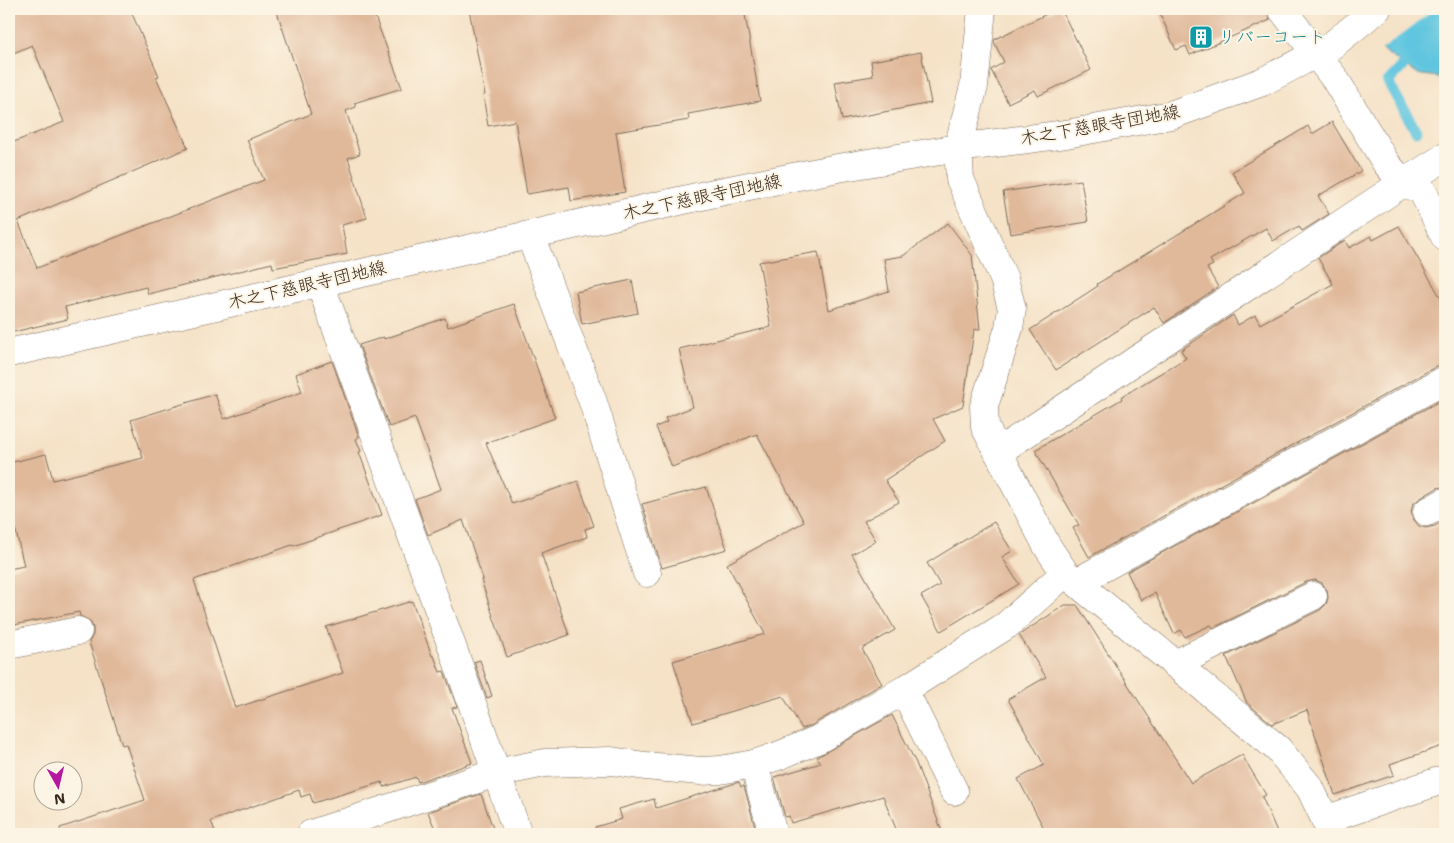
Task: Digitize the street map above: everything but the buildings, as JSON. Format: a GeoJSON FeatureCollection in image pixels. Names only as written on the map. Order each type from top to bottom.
{"type":"FeatureCollection","features":[{"type":"Feature","properties":{"kind":"street"},"geometry":{"type":"LineString","coordinates":[[982,9],[974,86],[958,148],[960,179],[1004,279],[1012,309],[1009,328],[984,406],[985,426],[1048,546],[1071,578],[1278,749],[1310,788],[1329,827],[1445,779]]}},
{"type":"Feature","properties":{"kind":"street"},"geometry":{"type":"LineString","coordinates":[[1282,9],[1324,50],[1335,78],[1386,163],[1402,182],[1422,190],[1445,238]]}},
{"type":"Feature","properties":{"kind":"street","name":"木之下慈眼寺団地線"},"geometry":{"type":"LineString","coordinates":[[9,353],[719,192],[838,168],[958,148],[1066,134],[1171,115],[1262,82],[1324,50],[1377,9]]}},
{"type":"Feature","properties":{"kind":"street"},"geometry":{"type":"LineString","coordinates":[[998,452],[1402,182],[1445,157]]}},
{"type":"Feature","properties":{"kind":"street"},"geometry":{"type":"LineString","coordinates":[[530,235],[593,402],[647,573]]}},
{"type":"Feature","properties":{"kind":"street"},"geometry":{"type":"LineString","coordinates":[[320,283],[518,834]]}},
{"type":"Feature","properties":{"kind":"street"},"geometry":{"type":"LineString","coordinates":[[311,834],[496,773],[545,763],[580,760],[611,761],[701,771],[754,764],[778,756],[819,739],[904,690],[1007,625],[1071,578],[1445,380]]}},
{"type":"Feature","properties":{"kind":"street"},"geometry":{"type":"LineString","coordinates":[[1175,664],[1313,596]]}},
{"type":"Feature","properties":{"kind":"street"},"geometry":{"type":"LineString","coordinates":[[9,645],[78,631]]}},
{"type":"Feature","properties":{"kind":"street"},"geometry":{"type":"LineString","coordinates":[[904,690],[954,791]]}},
{"type":"Feature","properties":{"kind":"street"},"geometry":{"type":"LineString","coordinates":[[754,764],[773,834]]}},
{"type":"Feature","properties":{"kind":"water"},"geometry":{"type":"Polygon","coordinates":[[[1325,9],[1445,9],[1445,78],[1416,74],[1325,9]]]}},
{"type":"Feature","properties":{"kind":"pier"},"geometry":{"type":"Polygon","coordinates":[[[1322,9],[1435,9],[1380,51],[1322,9]]]}},
{"type":"Feature","properties":{"kind":"waterway"},"geometry":{"type":"LineString","coordinates":[[1414,54],[1388,82],[1416,131]]}},
{"type":"Feature","properties":{"kind":"place","name":"リバーコート"},"geometry":{"type":"Point","coordinates":[1201,37]}}]}
